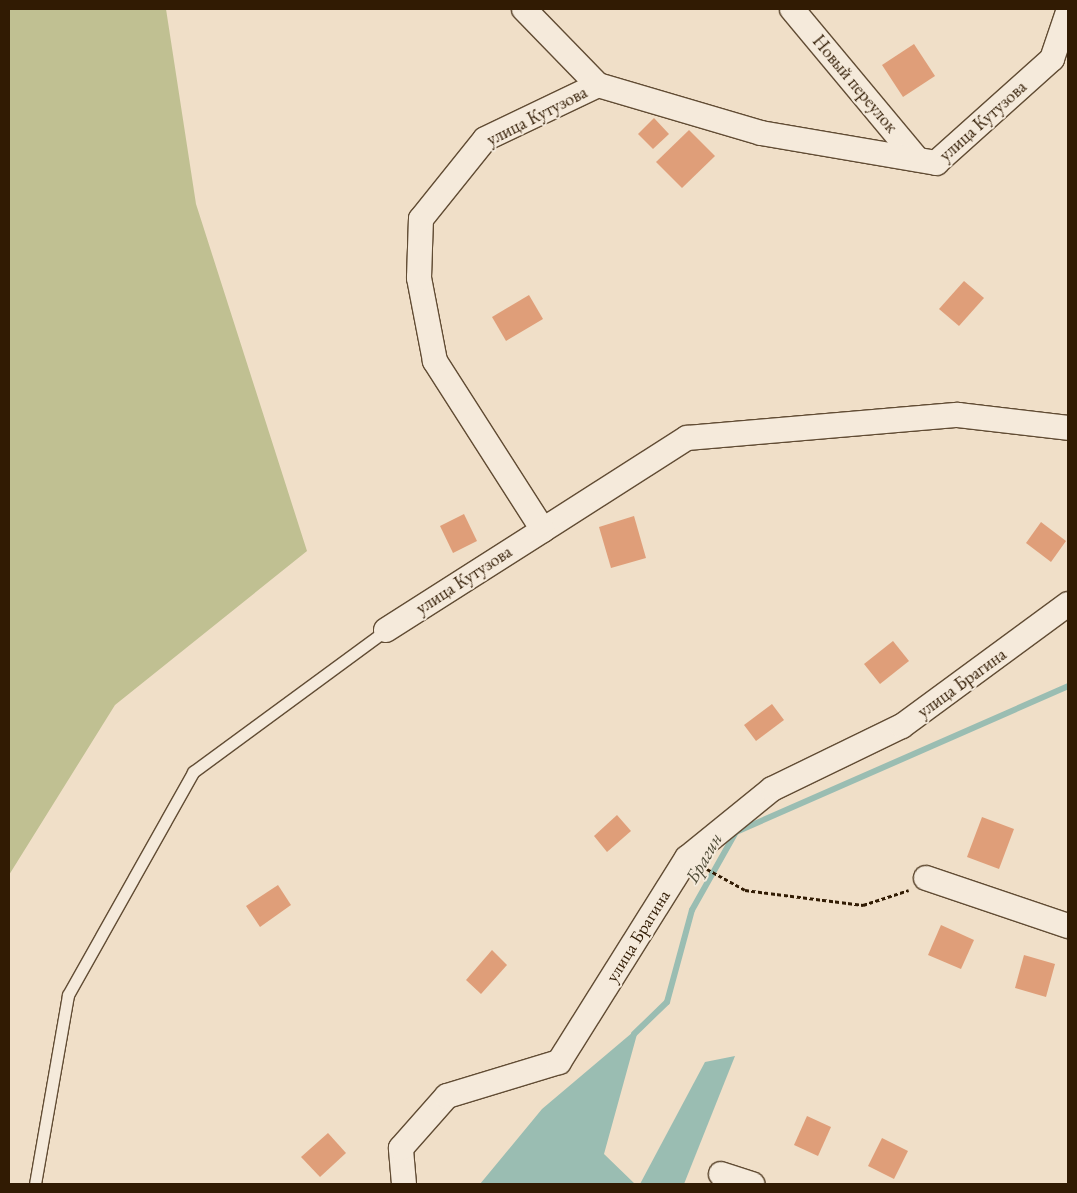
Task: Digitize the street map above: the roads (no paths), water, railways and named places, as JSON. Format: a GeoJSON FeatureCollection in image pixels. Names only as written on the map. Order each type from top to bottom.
{"type":"FeatureCollection","features":[{"type":"Feature","properties":{"kind":"street"},"geometry":{"type":"LineString","coordinates":[[524,9],[598,85]]}},
{"type":"Feature","properties":{"kind":"street","name":"Новый переулок"},"geometry":{"type":"LineString","coordinates":[[792,9],[917,159]]}},
{"type":"Feature","properties":{"kind":"street","name":"улица Кутузова"},"geometry":{"type":"LineString","coordinates":[[543,530],[435,361],[420,278],[421,220],[485,139],[598,85],[761,134],[936,163],[1052,59],[1068,12]]}},
{"type":"Feature","properties":{"kind":"street","name":"улица Кутузова"},"geometry":{"type":"LineString","coordinates":[[386,630],[687,438],[958,414],[1068,428]]}},
{"type":"Feature","properties":{"kind":"street","name":"улица Брагина"},"geometry":{"type":"LineString","coordinates":[[404,1184],[401,1148],[447,1096],[559,1062],[687,858],[772,789],[902,726],[1068,604]]}},
{"type":"Feature","properties":{"kind":"street"},"geometry":{"type":"LineString","coordinates":[[926,878],[1068,926]]}},
{"type":"Feature","properties":{"kind":"street"},"geometry":{"type":"LineString","coordinates":[[721,1174],[752,1184]]}},
{"type":"Feature","properties":{"kind":"lane"},"geometry":{"type":"LineString","coordinates":[[35,1184],[68,995],[193,772],[386,630]]}},
{"type":"Feature","properties":{"kind":"water"},"geometry":{"type":"Polygon","coordinates":[[[639,1027],[604,1154],[635,1184],[480,1184],[542,1109],[639,1027]]]}},
{"type":"Feature","properties":{"kind":"water"},"geometry":{"type":"Polygon","coordinates":[[[735,1056],[684,1184],[640,1184],[705,1062],[735,1056]]]}},
{"type":"Feature","properties":{"kind":"waterway","name":"Брагин"},"geometry":{"type":"LineString","coordinates":[[634,1034],[667,1002],[692,910],[736,832],[1068,686]]}}]}
